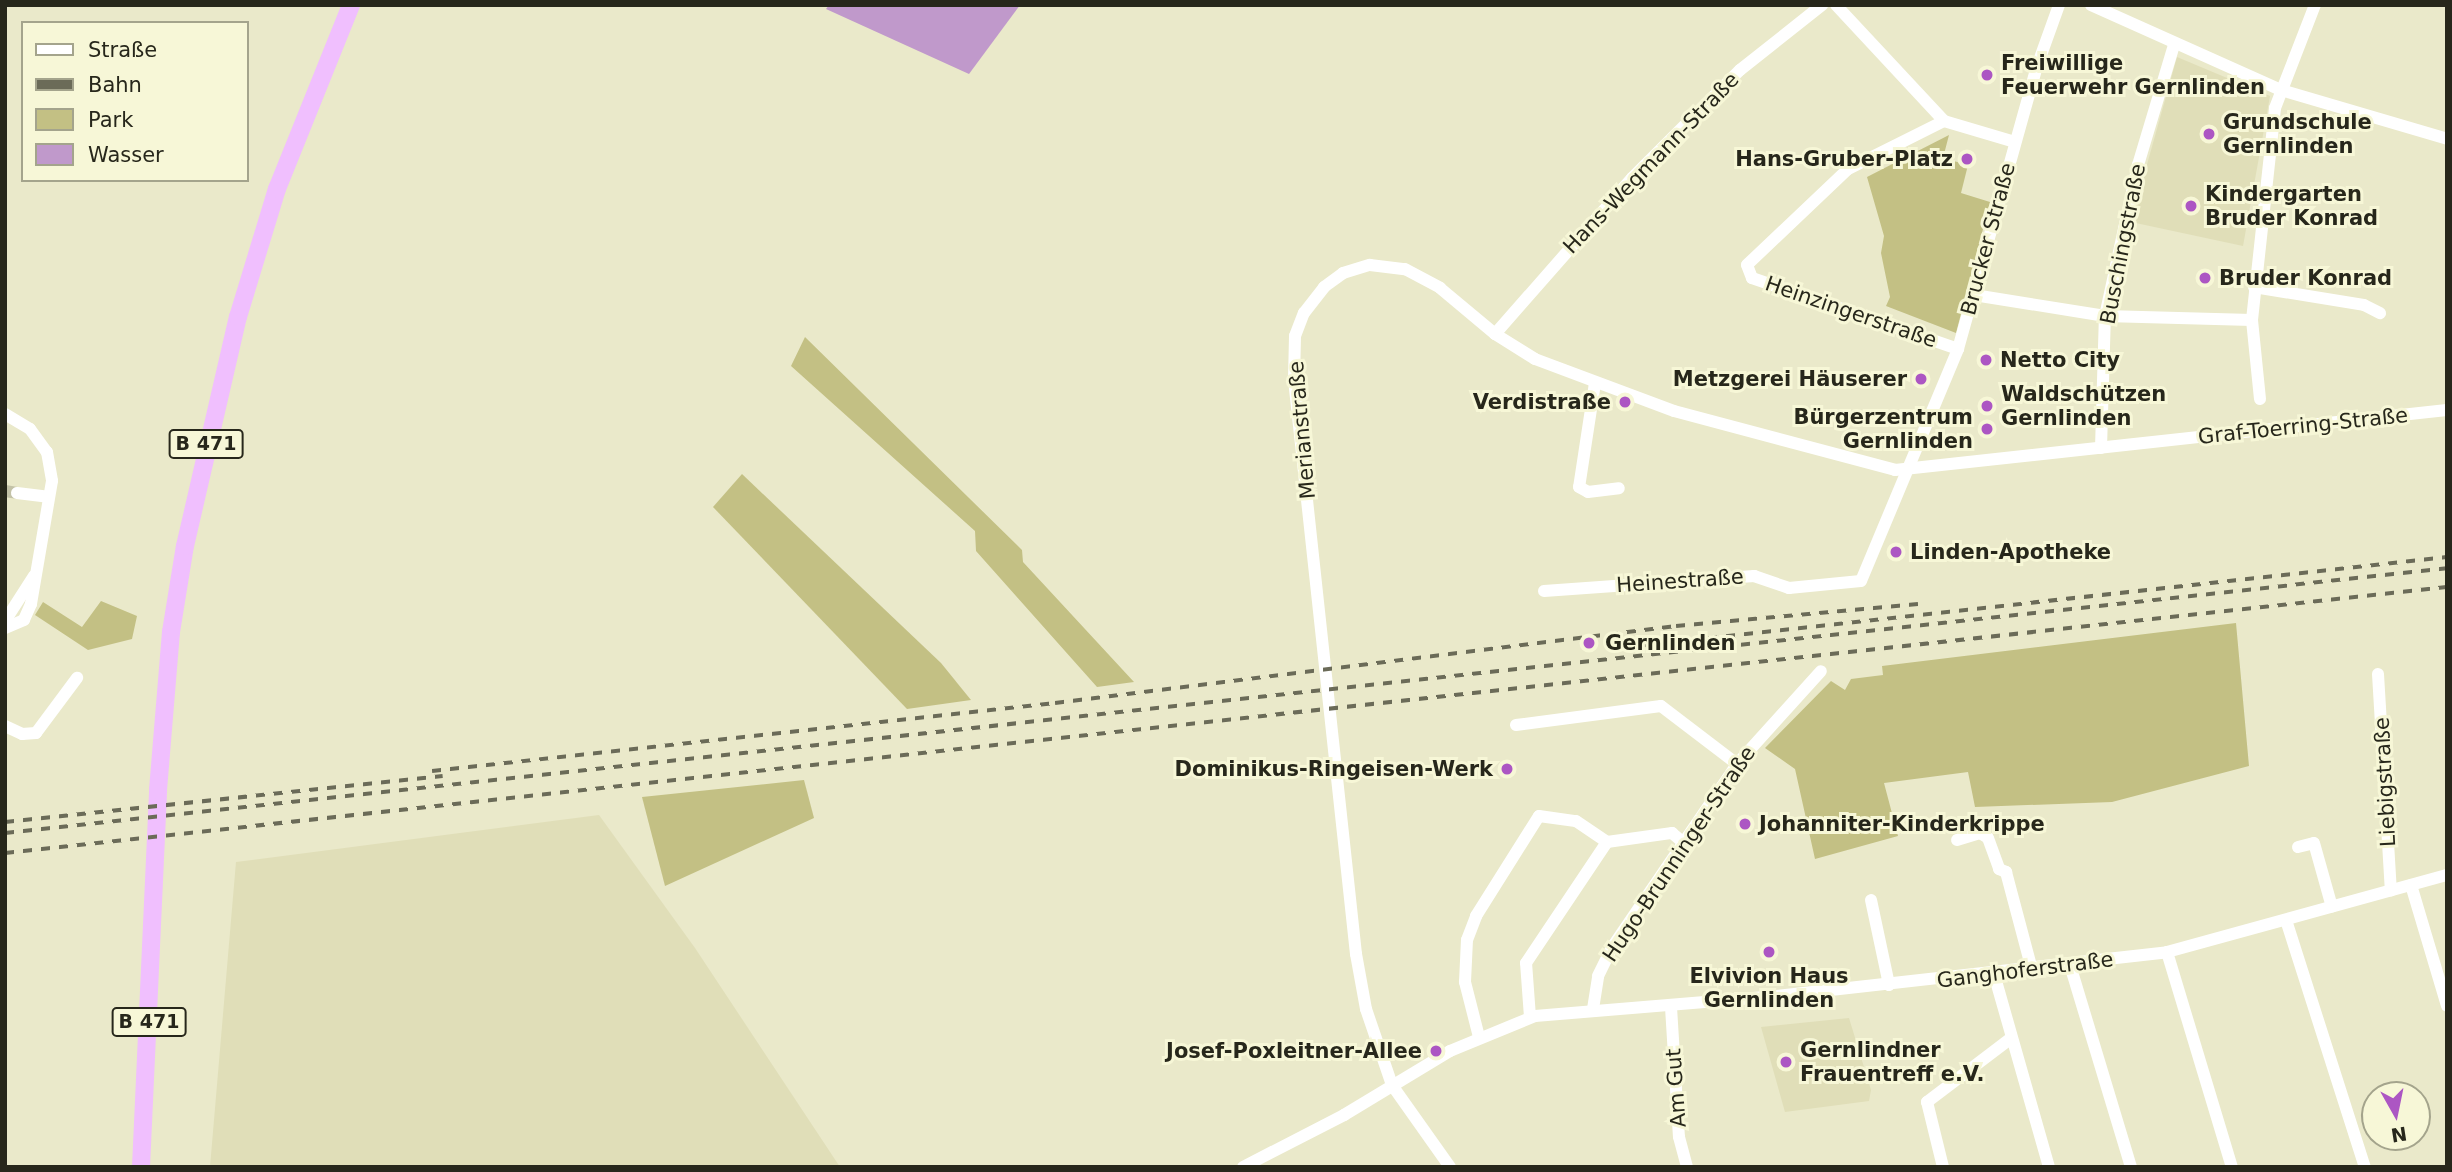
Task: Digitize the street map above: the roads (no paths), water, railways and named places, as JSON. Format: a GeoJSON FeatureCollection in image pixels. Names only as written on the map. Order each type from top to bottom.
{"type":"FeatureCollection","features":[{"type":"Feature","properties":{"kind":"highway","name":"B 471"},"geometry":{"type":"LineString","coordinates":[[141,1167],[158,790],[171,632],[209,433],[238,317],[277,189],[351,5]]}},
{"type":"Feature","properties":{"kind":"street","name":"Hans-Wegmann-Straße"},"geometry":{"type":"LineString","coordinates":[[1495,334],[1632,178],[1740,70],[1822,5]]}},
{"type":"Feature","properties":{"kind":"street"},"geometry":{"type":"LineString","coordinates":[[1836,5],[1944,121],[2015,142]]}},
{"type":"Feature","properties":{"kind":"street","name":"Brucker Straße"},"geometry":{"type":"LineString","coordinates":[[1910,470],[1958,349],[2015,142],[2059,5]]}},
{"type":"Feature","properties":{"kind":"street"},"geometry":{"type":"LineString","coordinates":[[2091,5],[2174,45],[2281,90],[2447,139]]}},
{"type":"Feature","properties":{"kind":"street"},"geometry":{"type":"LineString","coordinates":[[2260,399],[2252,320],[2254,288],[2281,90],[2311,7]]}},
{"type":"Feature","properties":{"kind":"street","name":"Buschingstraße"},"geometry":{"type":"LineString","coordinates":[[2101,448],[2105,316],[2138,164],[2174,45]]}},
{"type":"Feature","properties":{"kind":"street","name":"Heinzingerstraße"},"geometry":{"type":"LineString","coordinates":[[1944,121],[1848,169],[1747,265],[1752,278],[1958,349]]}},
{"type":"Feature","properties":{"kind":"street","name":"Merianstraße"},"geometry":{"type":"LineString","coordinates":[[1392,1085],[1366,1009],[1356,954],[1294,380],[1296,336],[1304,313],[1324,287],[1343,273],[1370,265],[1405,269],[1440,288],[1495,334],[1535,359],[1595,383],[1761,437],[1895,470],[1910,470]]}},
{"type":"Feature","properties":{"kind":"street"},"geometry":{"type":"LineString","coordinates":[[2254,288],[2364,304],[2381,313]]}},
{"type":"Feature","properties":{"kind":"street"},"geometry":{"type":"LineString","coordinates":[[1974,295],[2105,316],[2252,320]]}},
{"type":"Feature","properties":{"kind":"street"},"geometry":{"type":"LineString","coordinates":[[1595,383],[1579,486],[1588,492],[1619,488]]}},
{"type":"Feature","properties":{"kind":"street","name":"Graf-Toerring-Straße"},"geometry":{"type":"LineString","coordinates":[[1910,470],[2447,410]]}},
{"type":"Feature","properties":{"kind":"street"},"geometry":{"type":"LineString","coordinates":[[5,414],[30,429],[47,452],[52,481],[27,615],[5,628]]}},
{"type":"Feature","properties":{"kind":"street","name":"Heinestraße"},"geometry":{"type":"LineString","coordinates":[[1544,591],[1754,576],[1789,588],[1861,581],[1910,470]]}},
{"type":"Feature","properties":{"kind":"street"},"geometry":{"type":"LineString","coordinates":[[17,493],[48,497]]}},
{"type":"Feature","properties":{"kind":"street"},"geometry":{"type":"LineString","coordinates":[[5,621],[36,573]]}},
{"type":"Feature","properties":{"kind":"street","name":"Hugo-Brunninger-Straße"},"geometry":{"type":"LineString","coordinates":[[1593,1009],[1604,961],[1737,764],[1821,671]]}},
{"type":"Feature","properties":{"kind":"street","name":"Liebigstraße"},"geometry":{"type":"LineString","coordinates":[[2378,674],[2391,891]]}},
{"type":"Feature","properties":{"kind":"street"},"geometry":{"type":"LineString","coordinates":[[5,726],[22,734],[36,733],[77,678]]}},
{"type":"Feature","properties":{"kind":"street"},"geometry":{"type":"LineString","coordinates":[[1516,724],[1661,706],[1669,708],[1737,764]]}},
{"type":"Feature","properties":{"kind":"street"},"geometry":{"type":"LineString","coordinates":[[1479,1037],[1465,982],[1467,940],[1476,916],[1539,816],[1576,821],[1608,842],[1671,834],[1684,843]]}},
{"type":"Feature","properties":{"kind":"street"},"geometry":{"type":"LineString","coordinates":[[1957,840],[1980,833],[1988,838],[1999,869],[2006,872],[2032,970]]}},
{"type":"Feature","properties":{"kind":"street"},"geometry":{"type":"LineString","coordinates":[[1530,1017],[1526,963],[1608,842]]}},
{"type":"Feature","properties":{"kind":"street"},"geometry":{"type":"LineString","coordinates":[[2298,847],[2314,843],[2332,908]]}},
{"type":"Feature","properties":{"kind":"street","name":"Ganghoferstraße"},"geometry":{"type":"LineString","coordinates":[[1593,1009],[1671,1007],[2032,970],[2167,952],[2447,875]]}},
{"type":"Feature","properties":{"kind":"street"},"geometry":{"type":"LineString","coordinates":[[2411,885],[2447,1006]]}},
{"type":"Feature","properties":{"kind":"street"},"geometry":{"type":"LineString","coordinates":[[1871,900],[1889,985]]}},
{"type":"Feature","properties":{"kind":"street"},"geometry":{"type":"LineString","coordinates":[[2286,920],[2365,1167]]}},
{"type":"Feature","properties":{"kind":"street"},"geometry":{"type":"LineString","coordinates":[[2167,952],[2232,1167]]}},
{"type":"Feature","properties":{"kind":"street"},"geometry":{"type":"LineString","coordinates":[[2070,965],[2131,1167]]}},
{"type":"Feature","properties":{"kind":"street"},"geometry":{"type":"LineString","coordinates":[[1994,974],[2010,1038],[2049,1167]]}},
{"type":"Feature","properties":{"kind":"street","name":"Am Gut"},"geometry":{"type":"LineString","coordinates":[[1671,1007],[1679,1137],[1687,1167]]}},
{"type":"Feature","properties":{"kind":"street"},"geometry":{"type":"LineString","coordinates":[[1243,1167],[1344,1115],[1479,1037],[1530,1017],[1593,1009]]}},
{"type":"Feature","properties":{"kind":"street"},"geometry":{"type":"LineString","coordinates":[[1943,1167],[1927,1102],[2010,1038]]}},
{"type":"Feature","properties":{"kind":"street"},"geometry":{"type":"LineString","coordinates":[[1392,1085],[1450,1167]]}},
{"type":"Feature","properties":{"kind":"water"},"geometry":{"type":"Polygon","coordinates":[[[829,5],[1020,5],[969,74],[826,9],[829,5]]]}},
{"type":"Feature","properties":{"kind":"tunnel"},"geometry":{"type":"LineString","coordinates":[[5,491],[17,493]]}},
{"type":"Feature","properties":{"kind":"railway"},"geometry":{"type":"LineString","coordinates":[[1619,648],[2447,557]]}},
{"type":"Feature","properties":{"kind":"railway"},"geometry":{"type":"LineString","coordinates":[[5,833],[2447,568]]}},
{"type":"Feature","properties":{"kind":"railway"},"geometry":{"type":"LineString","coordinates":[[5,853],[2447,587]]}},
{"type":"Feature","properties":{"kind":"railway"},"geometry":{"type":"LineString","coordinates":[[432,771],[1055,703],[1676,626],[1918,604]]}},
{"type":"Feature","properties":{"kind":"railway"},"geometry":{"type":"LineString","coordinates":[[5,822],[443,776]]}},
{"type":"Feature","properties":{"kind":"place","name":"Freiwillige Feuerwehr Gernlinden"},"geometry":{"type":"Point","coordinates":[1987,75]}},
{"type":"Feature","properties":{"kind":"place","name":"Grundschule Gernlinden"},"geometry":{"type":"Point","coordinates":[2209,134]}},
{"type":"Feature","properties":{"kind":"place","name":"Hans-Gruber-Platz"},"geometry":{"type":"Point","coordinates":[1967,159]}},
{"type":"Feature","properties":{"kind":"place","name":"Kindergarten Bruder Konrad"},"geometry":{"type":"Point","coordinates":[2191,206]}},
{"type":"Feature","properties":{"kind":"place","name":"Bruder Konrad"},"geometry":{"type":"Point","coordinates":[2205,278]}},
{"type":"Feature","properties":{"kind":"place","name":"Netto City"},"geometry":{"type":"Point","coordinates":[1986,360]}},
{"type":"Feature","properties":{"kind":"place","name":"Metzgerei Häuserer"},"geometry":{"type":"Point","coordinates":[1921,379]}},
{"type":"Feature","properties":{"kind":"place","name":"Verdistraße"},"geometry":{"type":"Point","coordinates":[1625,402]}},
{"type":"Feature","properties":{"kind":"place","name":"Waldschützen Gernlinden"},"geometry":{"type":"Point","coordinates":[1987,406]}},
{"type":"Feature","properties":{"kind":"place","name":"Bürgerzentrum Gernlinden"},"geometry":{"type":"Point","coordinates":[1987,429]}},
{"type":"Feature","properties":{"kind":"place","name":"Linden-Apotheke"},"geometry":{"type":"Point","coordinates":[1896,552]}},
{"type":"Feature","properties":{"kind":"place","name":"Gernlinden"},"geometry":{"type":"Point","coordinates":[1589,643]}},
{"type":"Feature","properties":{"kind":"place","name":"Dominikus-Ringeisen-Werk"},"geometry":{"type":"Point","coordinates":[1507,769]}},
{"type":"Feature","properties":{"kind":"place","name":"Johanniter-Kinderkrippe"},"geometry":{"type":"Point","coordinates":[1745,824]}},
{"type":"Feature","properties":{"kind":"place","name":"Elvivion Haus Gernlinden"},"geometry":{"type":"Point","coordinates":[1769,952]}},
{"type":"Feature","properties":{"kind":"place","name":"Josef-Poxleitner-Allee"},"geometry":{"type":"Point","coordinates":[1436,1051]}},
{"type":"Feature","properties":{"kind":"place","name":"Gernlindner Frauentreff e.V."},"geometry":{"type":"Point","coordinates":[1786,1062]}}]}
